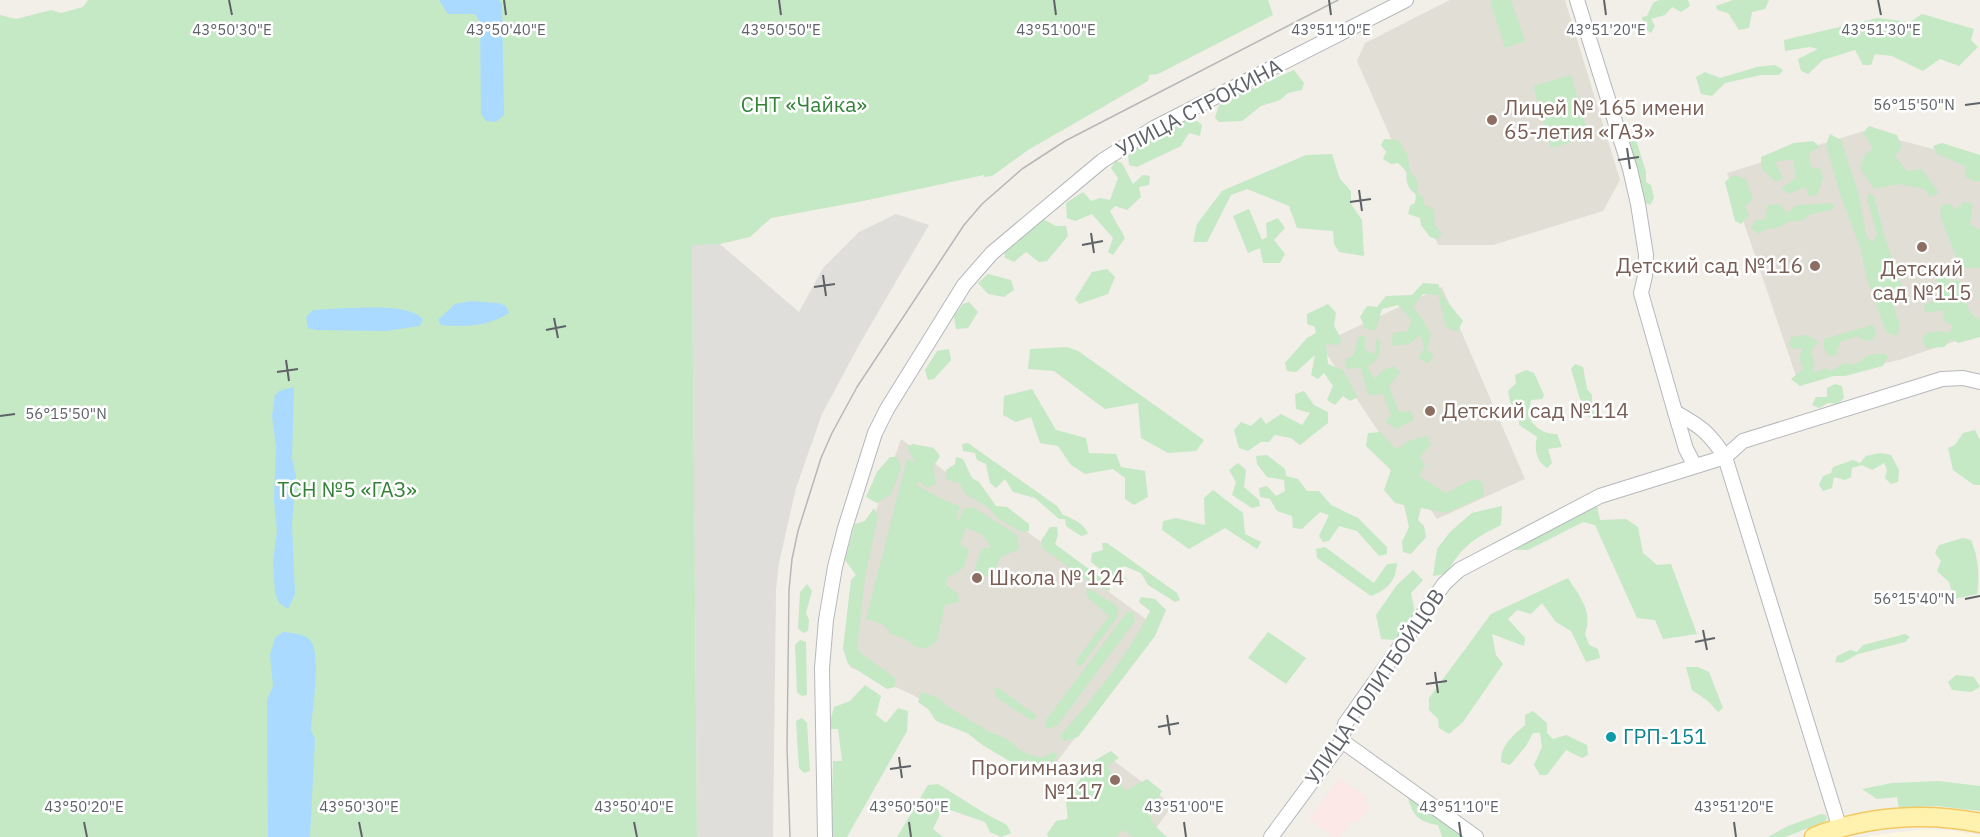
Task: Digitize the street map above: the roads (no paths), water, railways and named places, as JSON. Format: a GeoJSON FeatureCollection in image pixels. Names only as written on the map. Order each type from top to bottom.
{"type":"FeatureCollection","features":[{"type":"Feature","properties":{"kind":"main road"},"geometry":{"type":"LineString","coordinates":[[1814,837],[1880,820],[1917,817],[1980,823]]}},
{"type":"Feature","properties":{"kind":"street","name":"УЛИЦА СТРОКИНА"},"geometry":{"type":"LineString","coordinates":[[825,837],[822,668],[828,610],[844,528],[882,419],[964,285],[992,253],[1045,207],[1111,156],[1154,128],[1406,0]]}},
{"type":"Feature","properties":{"kind":"street"},"geometry":{"type":"LineString","coordinates":[[1577,0],[1630,169],[1646,255],[1641,293],[1686,449],[1695,466]]}},
{"type":"Feature","properties":{"kind":"street","name":"УЛИЦА ПОЛИТБОЙЦОВ"},"geometry":{"type":"LineString","coordinates":[[1271,837],[1342,741],[1346,724],[1444,584],[1459,570],[1600,496],[1725,457],[1743,441],[1942,379],[1963,378],[1980,382]]}},
{"type":"Feature","properties":{"kind":"street"},"geometry":{"type":"LineString","coordinates":[[1675,412],[1700,426],[1713,437],[1725,457],[1798,701],[1840,829]]}},
{"type":"Feature","properties":{"kind":"street"},"geometry":{"type":"LineString","coordinates":[[1342,741],[1476,837]]}},
{"type":"Feature","properties":{"kind":"water"},"geometry":{"type":"Polygon","coordinates":[[[439,0],[499,0],[502,4],[504,115],[496,122],[486,121],[481,114],[480,22],[475,14],[448,14],[439,0]]]}},
{"type":"Feature","properties":{"kind":"water"},"geometry":{"type":"Polygon","coordinates":[[[472,301],[498,303],[506,306],[509,313],[501,318],[476,325],[441,325],[438,320],[455,304],[472,301]]]}},
{"type":"Feature","properties":{"kind":"water"},"geometry":{"type":"Polygon","coordinates":[[[398,309],[416,314],[423,319],[420,326],[386,331],[308,328],[306,317],[313,310],[398,309]]]}},
{"type":"Feature","properties":{"kind":"water"},"geometry":{"type":"Polygon","coordinates":[[[294,387],[292,459],[296,476],[292,524],[295,594],[288,609],[279,603],[275,592],[273,563],[277,530],[274,501],[276,447],[272,416],[275,395],[279,391],[294,387]]]}},
{"type":"Feature","properties":{"kind":"water"},"geometry":{"type":"Polygon","coordinates":[[[283,632],[304,636],[314,647],[316,670],[311,730],[315,739],[310,837],[268,837],[267,700],[273,686],[270,655],[275,638],[283,632]]]}},
{"type":"Feature","properties":{"kind":"tram line"},"geometry":{"type":"LineString","coordinates":[[790,837],[787,748],[789,590],[792,559],[798,531],[821,458],[857,387],[964,225],[982,204],[1022,169],[1065,141],[1338,0]]}},
{"type":"Feature","properties":{"kind":"place","name":"Лицей № 165 имени 65-летия «ГАЗ»"},"geometry":{"type":"Point","coordinates":[1492,120]}},
{"type":"Feature","properties":{"kind":"place","name":"Детский сад №115"},"geometry":{"type":"Point","coordinates":[1922,247]}},
{"type":"Feature","properties":{"kind":"place","name":"Детский сад №116"},"geometry":{"type":"Point","coordinates":[1815,266]}},
{"type":"Feature","properties":{"kind":"place","name":"Детский сад №114"},"geometry":{"type":"Point","coordinates":[1430,411]}},
{"type":"Feature","properties":{"kind":"place","name":"Школа № 124"},"geometry":{"type":"Point","coordinates":[977,578]}},
{"type":"Feature","properties":{"kind":"place","name":"ГРП-151"},"geometry":{"type":"Point","coordinates":[1611,737]}},
{"type":"Feature","properties":{"kind":"place","name":"Прогимназия №117"},"geometry":{"type":"Point","coordinates":[1115,780]}},
{"type":"Feature","properties":{"kind":"park label","name":"СНТ «Чайка»"},"geometry":{"type":"Point","coordinates":[804,105]}},
{"type":"Feature","properties":{"kind":"park label","name":"ТСН №5 «ГАЗ»"},"geometry":{"type":"Point","coordinates":[347,490]}}]}
